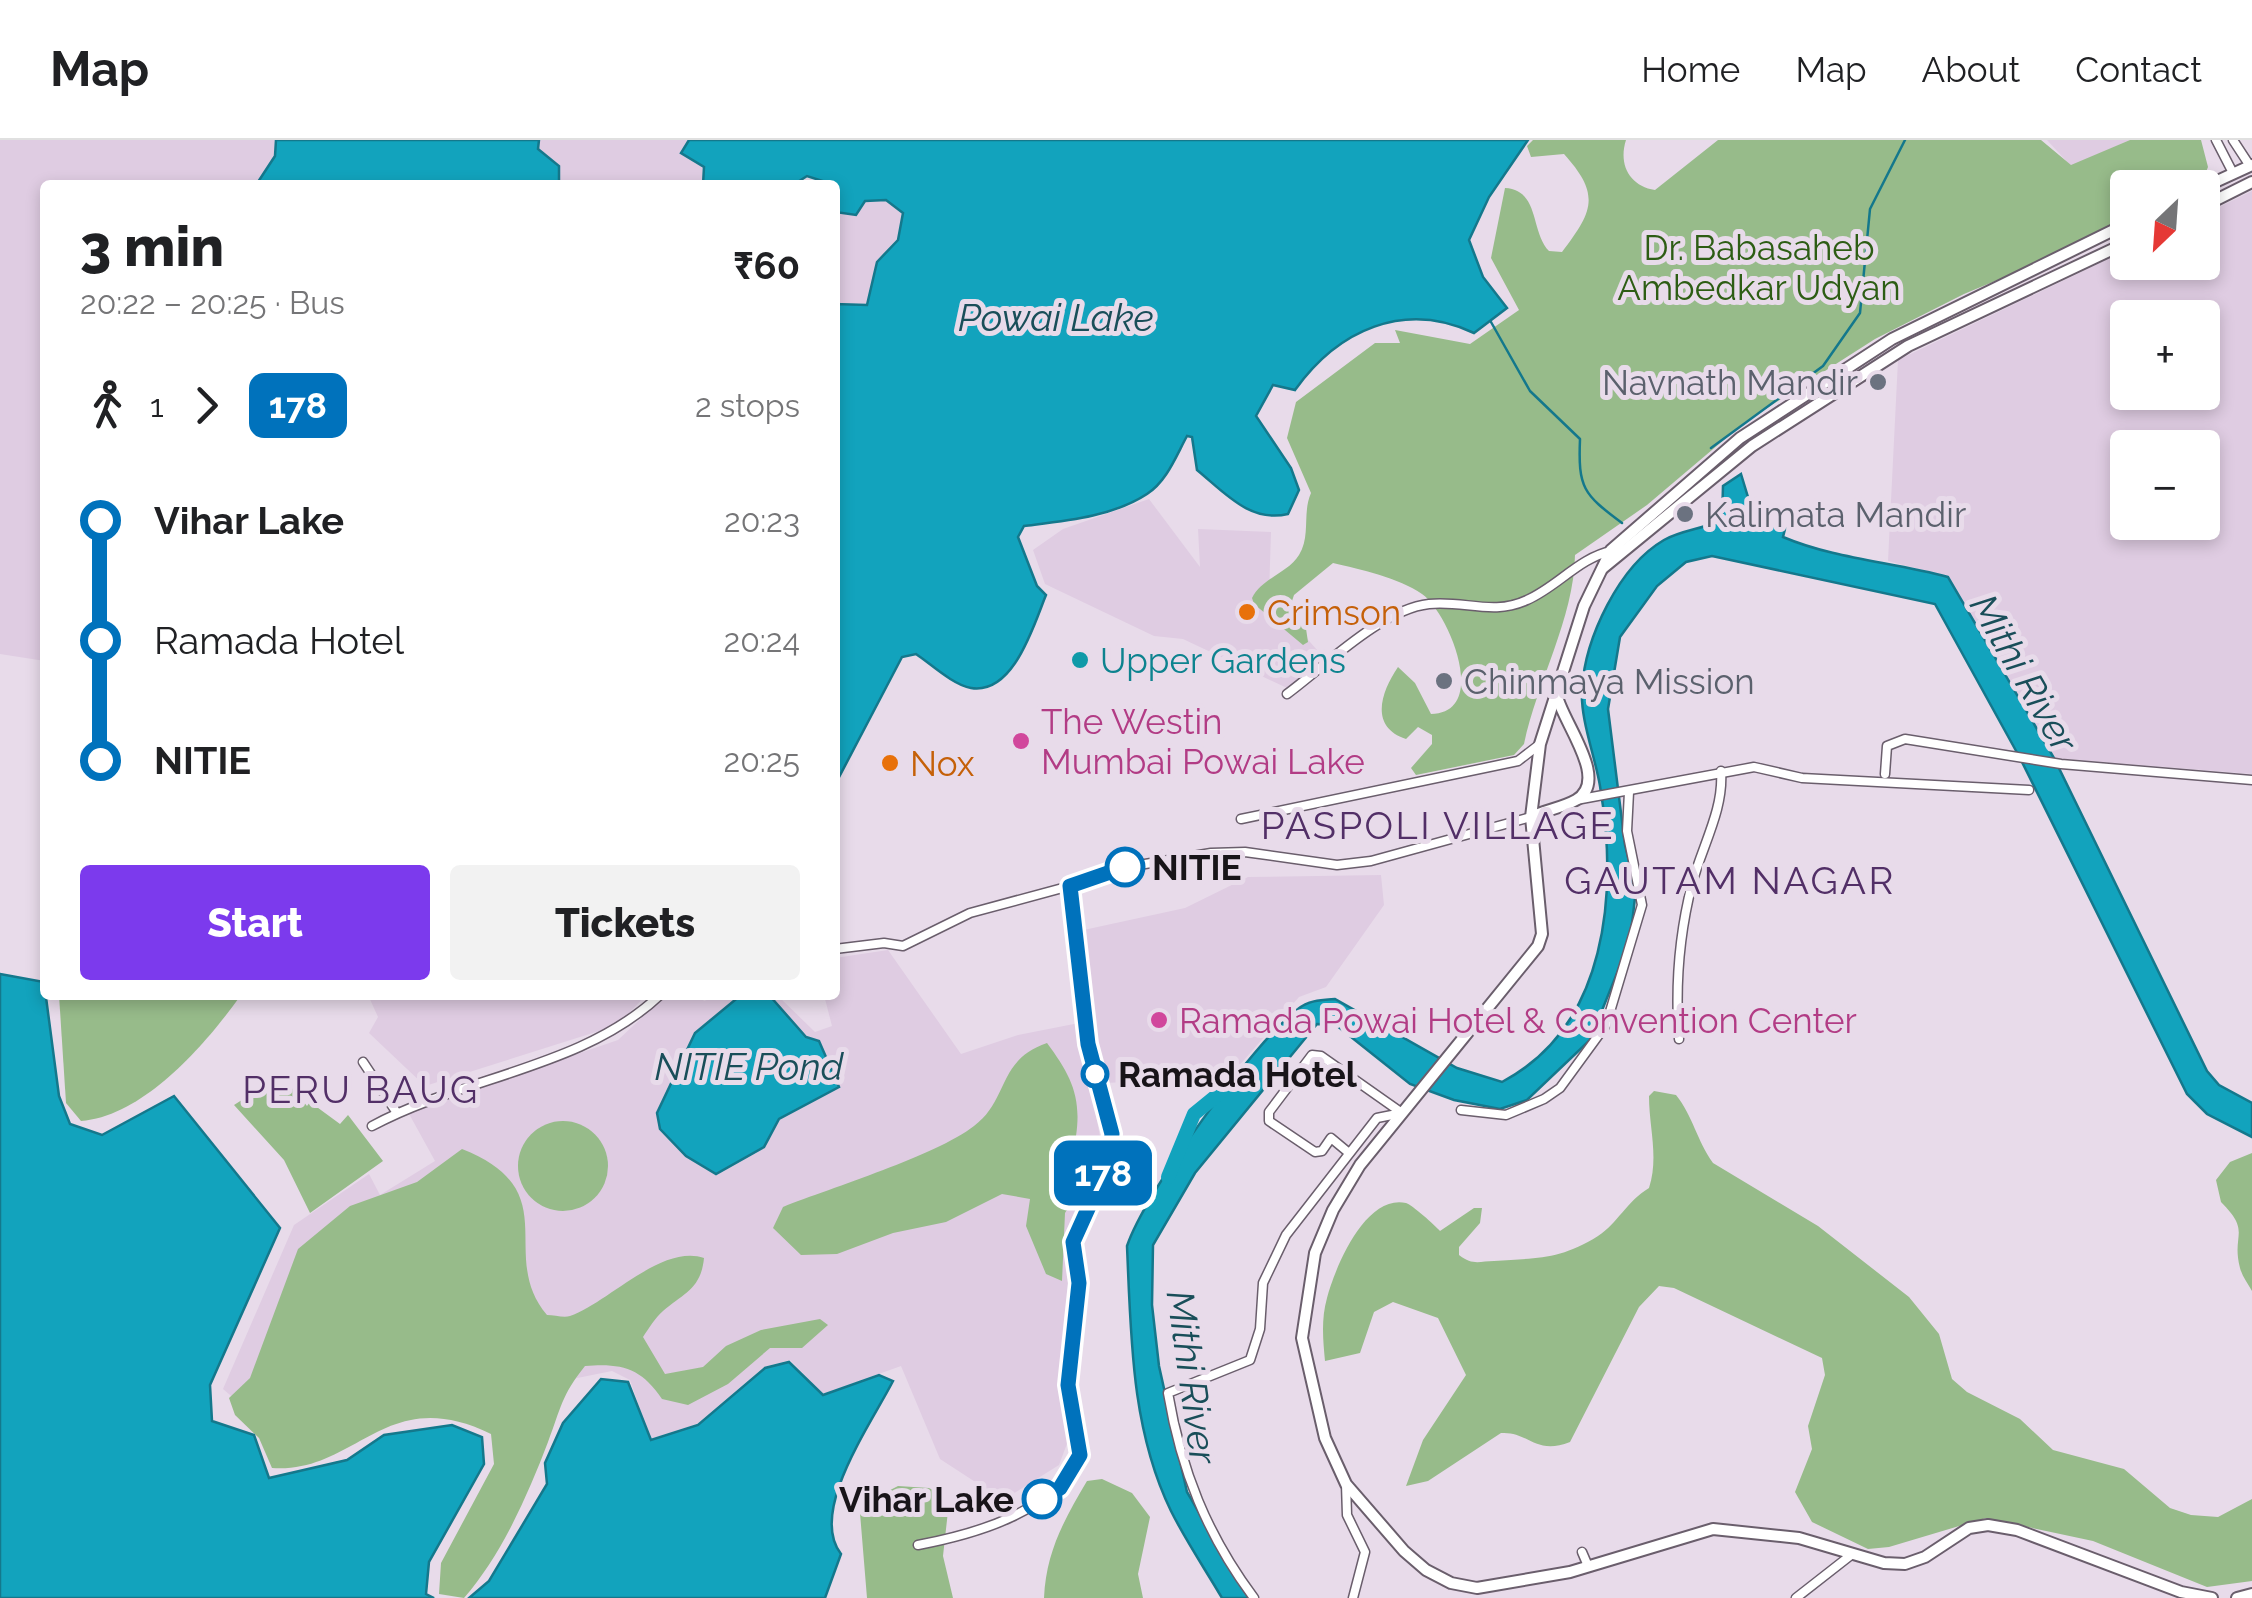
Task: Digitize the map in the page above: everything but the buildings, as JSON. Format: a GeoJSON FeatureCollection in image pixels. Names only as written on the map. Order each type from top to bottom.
{"type":"FeatureCollection","features":[{"type":"Feature","properties":{"kind":"main road"},"geometry":{"type":"LineString","coordinates":[[2220,179],[2251,167]]}},
{"type":"Feature","properties":{"kind":"main road"},"geometry":{"type":"LineString","coordinates":[[2220,198],[2247,185],[2232,173]]}},
{"type":"Feature","properties":{"kind":"main road"},"geometry":{"type":"LineString","coordinates":[[2110,232],[1948,309],[1764,422],[1714,460],[1602,569],[1590,591],[1555,687],[1540,744],[1531,817],[1542,934],[1527,964],[1402,1113],[1333,1210],[1314,1254],[1302,1338],[1325,1438],[1346,1484],[1404,1551],[1426,1570],[1451,1583],[1477,1588],[1588,1566],[1714,1529],[1799,1538],[1851,1555],[1906,1564],[1925,1557],[1970,1528],[1988,1525],[2017,1530],[2181,1592],[2212,1598]]}},
{"type":"Feature","properties":{"kind":"main road"},"geometry":{"type":"LineString","coordinates":[[1616,553],[1771,434],[1908,346],[2110,251]]}},
{"type":"Feature","properties":{"kind":"main road"},"geometry":{"type":"LineString","coordinates":[[1764,422],[1771,434]]}},
{"type":"Feature","properties":{"kind":"main road"},"geometry":{"type":"LineString","coordinates":[[1714,460],[1722,471]]}},
{"type":"Feature","properties":{"kind":"main road"},"geometry":{"type":"LineString","coordinates":[[1531,817],[1576,800],[1587,783],[1585,753],[1558,708],[1555,687]]}},
{"type":"Feature","properties":{"kind":"main road"},"geometry":{"type":"LineString","coordinates":[[2238,1598],[2252,1594]]}},
{"type":"Feature","properties":{"kind":"street"},"geometry":{"type":"LineString","coordinates":[[2216,140],[2232,173]]}},
{"type":"Feature","properties":{"kind":"street"},"geometry":{"type":"LineString","coordinates":[[2233,140],[2251,167]]}},
{"type":"Feature","properties":{"kind":"street"},"geometry":{"type":"LineString","coordinates":[[1287,694],[1387,619],[1431,603],[1498,610],[1528,600],[1591,557],[1616,553]]}},
{"type":"Feature","properties":{"kind":"street"},"geometry":{"type":"LineString","coordinates":[[1885,774],[1887,746],[1905,739],[1992,756],[2252,780]]}},
{"type":"Feature","properties":{"kind":"street"},"geometry":{"type":"LineString","coordinates":[[1242,820],[1518,762],[1540,744]]}},
{"type":"Feature","properties":{"kind":"street"},"geometry":{"type":"LineString","coordinates":[[1576,800],[1754,767],[1802,778],[2030,790]]}},
{"type":"Feature","properties":{"kind":"street"},"geometry":{"type":"LineString","coordinates":[[1678,1039],[1681,932],[1721,800],[1720,772]]}},
{"type":"Feature","properties":{"kind":"street"},"geometry":{"type":"LineString","coordinates":[[1461,1110],[1506,1114],[1544,1100],[1560,1088],[1606,1025],[1642,905],[1627,831],[1627,793]]}},
{"type":"Feature","properties":{"kind":"street"},"geometry":{"type":"LineString","coordinates":[[840,948],[884,943],[903,946],[970,913],[1070,886],[1110,870],[1211,853],[1245,852],[1336,865],[1370,861],[1531,817]]}},
{"type":"Feature","properties":{"kind":"street"},"geometry":{"type":"LineString","coordinates":[[918,1545],[950,1539],[1025,1510],[1060,1488],[1080,1455],[1068,1385],[1079,1283],[1073,1242],[1109,1162],[1112,1134],[1088,1044],[1070,886]]}},
{"type":"Feature","properties":{"kind":"street"},"geometry":{"type":"LineString","coordinates":[[372,1126],[423,1100],[600,1040],[629,1024],[655,1000]]}},
{"type":"Feature","properties":{"kind":"street"},"geometry":{"type":"LineString","coordinates":[[1349,1153],[1331,1138],[1322,1151],[1314,1152],[1269,1121],[1268,1112],[1312,1055],[1321,1056],[1402,1113]]}},
{"type":"Feature","properties":{"kind":"street"},"geometry":{"type":"LineString","coordinates":[[363,1062],[397,1112]]}},
{"type":"Feature","properties":{"kind":"street"},"geometry":{"type":"LineString","coordinates":[[1254,1598],[1216,1540],[1190,1489],[1168,1393],[1250,1360],[1260,1328],[1263,1283],[1286,1234],[1377,1118],[1402,1113]]}},
{"type":"Feature","properties":{"kind":"street"},"geometry":{"type":"LineString","coordinates":[[1346,1484],[1348,1515],[1364,1552],[1353,1598]]}},
{"type":"Feature","properties":{"kind":"street"},"geometry":{"type":"LineString","coordinates":[[1582,1552],[1588,1566]]}},
{"type":"Feature","properties":{"kind":"street"},"geometry":{"type":"LineString","coordinates":[[1796,1598],[1851,1555]]}},
{"type":"Feature","properties":{"kind":"shaded area"},"geometry":{"type":"Polygon","coordinates":[[[0,140],[276,140],[275,156],[259,180],[40,180],[40,660],[0,654],[0,140]]]}},
{"type":"Feature","properties":{"kind":"shaded area"},"geometry":{"type":"Polygon","coordinates":[[[539,140],[689,140],[681,153],[705,167],[704,180],[559,180],[559,166],[538,149],[539,140]]]}},
{"type":"Feature","properties":{"kind":"shaded area"},"geometry":{"type":"Polygon","coordinates":[[[2047,140],[2130,140],[2071,166],[2047,140]]]}},
{"type":"Feature","properties":{"kind":"shaded area"},"geometry":{"type":"Polygon","coordinates":[[[2252,191],[2252,774],[2054,758],[1948,577],[1888,561],[1898,360],[2110,258],[2110,280],[2220,280],[2220,207],[2252,191]]]}},
{"type":"Feature","properties":{"kind":"shaded area"},"geometry":{"type":"Polygon","coordinates":[[[885,200],[903,213],[898,240],[877,263],[867,306],[840,304],[840,213],[856,215],[865,201],[885,200]]]}},
{"type":"Feature","properties":{"kind":"shaded area"},"geometry":{"type":"Polygon","coordinates":[[[1149,499],[1200,567],[1198,529],[1271,532],[1269,595],[1324,658],[1287,688],[1183,639],[1154,636],[1045,584],[1033,550],[1063,529],[1149,499]]]}},
{"type":"Feature","properties":{"kind":"shaded area"},"geometry":{"type":"Polygon","coordinates":[[[1381,875],[1384,905],[1326,987],[1299,997],[1224,1083],[1200,1079],[1104,1083],[1084,980],[1079,931],[1185,908],[1248,877],[1381,875]]]}},
{"type":"Feature","properties":{"kind":"shaded area"},"geometry":{"type":"Polygon","coordinates":[[[888,950],[961,1054],[1018,1035],[1079,1023],[1103,1153],[1067,1234],[1073,1282],[1060,1388],[1071,1433],[1059,1465],[1003,1500],[940,1459],[901,1366],[823,1394],[790,1360],[764,1367],[697,1424],[650,1439],[630,1380],[612,1371],[280,1438],[223,1389],[294,1225],[369,1174],[380,1195],[435,1161],[408,1112],[618,1040],[661,1000],[782,1000],[815,1032],[832,1026],[825,1000],[840,1000],[840,957],[888,950]]]}},
{"type":"Feature","properties":{"kind":"shaded area"},"geometry":{"type":"Polygon","coordinates":[[[370,1000],[641,1000],[618,1025],[425,1086],[369,1033],[378,1017],[370,1000]]]}},
{"type":"Feature","properties":{"kind":"green space","name":"Dr. Babasaheb Ambedkar Udyan"},"geometry":{"type":"Polygon","coordinates":[[[1533,140],[1626,140],[1624,158],[1628,173],[1639,184],[1655,190],[1718,140],[2041,140],[2071,165],[2130,140],[2201,140],[2208,167],[2110,170],[2110,233],[1964,294],[1875,339],[1745,422],[1647,505],[1575,555],[1562,626],[1524,744],[1514,755],[1416,775],[1411,768],[1432,744],[1432,735],[1418,727],[1406,739],[1394,733],[1383,718],[1383,698],[1398,667],[1415,683],[1431,714],[1449,709],[1458,697],[1459,661],[1433,605],[1402,583],[1333,563],[1294,595],[1291,604],[1305,622],[1308,642],[1303,645],[1254,604],[1252,598],[1262,585],[1294,561],[1305,540],[1311,493],[1287,438],[1296,402],[1375,343],[1400,343],[1395,330],[1470,344],[1519,310],[1491,258],[1505,188],[1524,196],[1549,251],[1562,252],[1581,225],[1589,203],[1576,168],[1564,154],[1531,157],[1527,146],[1533,140]]]}},
{"type":"Feature","properties":{"kind":"green space"},"geometry":{"type":"Polygon","coordinates":[[[59,1000],[237,1000],[192,1055],[128,1106],[81,1121],[66,1103],[59,1000]]]}},
{"type":"Feature","properties":{"kind":"green space"},"geometry":{"type":"Polygon","coordinates":[[[1047,1043],[1072,1086],[1077,1109],[1076,1136],[1090,1153],[1085,1180],[1065,1213],[1062,1281],[1046,1274],[1026,1226],[1030,1199],[1002,1194],[946,1222],[893,1233],[837,1254],[801,1255],[773,1228],[783,1207],[910,1160],[974,1126],[985,1116],[1019,1059],[1047,1043]]]}},
{"type":"Feature","properties":{"kind":"green space"},"geometry":{"type":"Polygon","coordinates":[[[281,1075],[307,1106],[310,1102],[340,1124],[348,1115],[383,1161],[310,1213],[284,1160],[234,1105],[281,1075]]]}},
{"type":"Feature","properties":{"kind":"green space"},"geometry":{"type":"Polygon","coordinates":[[[1654,1091],[1676,1095],[1713,1163],[1818,1226],[1909,1297],[1939,1334],[1952,1379],[1967,1392],[2020,1419],[2053,1450],[2124,1469],[2170,1508],[2191,1515],[2218,1517],[2252,1499],[2252,1581],[2207,1587],[2093,1541],[1986,1518],[1889,1547],[1868,1549],[1812,1522],[1795,1492],[1812,1449],[1808,1426],[1825,1375],[1822,1358],[1674,1288],[1659,1286],[1639,1307],[1570,1442],[1540,1445],[1501,1433],[1428,1481],[1406,1486],[1423,1440],[1466,1375],[1438,1318],[1393,1302],[1374,1312],[1360,1353],[1325,1361],[1325,1306],[1337,1269],[1354,1236],[1377,1210],[1391,1203],[1406,1203],[1440,1231],[1474,1208],[1482,1208],[1480,1223],[1459,1247],[1459,1255],[1473,1262],[1523,1259],[1572,1250],[1605,1231],[1649,1188],[1653,1154],[1649,1096],[1654,1091]]]}},
{"type":"Feature","properties":{"kind":"green space"},"geometry":{"type":"Polygon","coordinates":[[[554,1121],[572,1121],[588,1128],[601,1141],[608,1166],[601,1191],[588,1204],[572,1211],[554,1211],[538,1204],[525,1191],[518,1175],[518,1157],[525,1141],[538,1128],[554,1121]]]}},
{"type":"Feature","properties":{"kind":"green space"},"geometry":{"type":"Polygon","coordinates":[[[462,1149],[494,1166],[513,1184],[522,1204],[527,1270],[533,1292],[547,1315],[570,1316],[670,1259],[704,1258],[695,1284],[660,1314],[643,1337],[665,1374],[703,1367],[726,1346],[761,1330],[820,1319],[828,1325],[802,1348],[770,1348],[728,1384],[688,1405],[662,1399],[646,1380],[630,1370],[585,1366],[562,1402],[512,1524],[464,1598],[439,1594],[441,1563],[494,1464],[491,1434],[455,1421],[424,1418],[398,1423],[327,1458],[301,1466],[272,1468],[259,1438],[235,1415],[229,1398],[250,1378],[298,1249],[350,1206],[417,1182],[462,1149]]]}},
{"type":"Feature","properties":{"kind":"green space"},"geometry":{"type":"Polygon","coordinates":[[[2252,1153],[2252,1291],[2240,1268],[2236,1220],[2221,1202],[2216,1180],[2230,1162],[2252,1153]]]}},
{"type":"Feature","properties":{"kind":"green space"},"geometry":{"type":"Polygon","coordinates":[[[1102,1479],[1132,1493],[1150,1517],[1138,1574],[1143,1598],[1044,1598],[1052,1551],[1064,1523],[1087,1481],[1102,1479]]]}},
{"type":"Feature","properties":{"kind":"green space"},"geometry":{"type":"Polygon","coordinates":[[[898,1486],[929,1488],[944,1496],[948,1511],[943,1556],[953,1598],[867,1598],[860,1513],[869,1501],[898,1486]]]}},
{"type":"Feature","properties":{"kind":"water"},"geometry":{"type":"Polygon","coordinates":[[[276,140],[539,140],[538,149],[559,166],[559,180],[259,180],[275,156],[276,140]]]}},
{"type":"Feature","properties":{"kind":"water","name":"Powai Lake"},"geometry":{"type":"Polygon","coordinates":[[[689,140],[1528,140],[1489,197],[1469,240],[1483,277],[1507,308],[1474,333],[1423,320],[1374,327],[1331,351],[1295,390],[1273,385],[1256,416],[1291,468],[1299,490],[1288,514],[1262,514],[1228,496],[1197,470],[1192,437],[1187,436],[1160,482],[1133,502],[1087,517],[1024,526],[1018,537],[1037,586],[1046,595],[1028,639],[1010,669],[986,687],[971,688],[950,679],[916,654],[902,657],[840,775],[840,304],[867,305],[877,262],[898,240],[903,213],[886,200],[865,201],[856,215],[840,213],[840,180],[807,176],[801,180],[703,180],[704,167],[681,153],[689,140]]]}},
{"type":"Feature","properties":{"kind":"water"},"geometry":{"type":"Polygon","coordinates":[[[1741,474],[1754,517],[1786,525],[1783,537],[1823,550],[1948,577],[2054,758],[2207,1071],[2219,1085],[2252,1103],[2252,1137],[2207,1114],[2187,1094],[2020,758],[1935,604],[1712,556],[1686,562],[1657,586],[1620,637],[1608,709],[1625,845],[1636,889],[1630,941],[1590,1040],[1527,1100],[1500,1109],[1454,1100],[1410,1084],[1336,1025],[1317,1024],[1195,1173],[1153,1245],[1152,1305],[1159,1366],[1187,1492],[1249,1598],[1222,1598],[1171,1511],[1148,1448],[1136,1382],[1128,1280],[1127,1246],[1138,1222],[1177,1157],[1228,1085],[1278,1027],[1307,1004],[1335,999],[1457,1068],[1502,1082],[1537,1058],[1565,1027],[1584,992],[1598,953],[1605,912],[1605,827],[1582,701],[1585,669],[1597,626],[1619,585],[1648,552],[1664,540],[1722,520],[1723,486],[1741,474]]]}},
{"type":"Feature","properties":{"kind":"water"},"geometry":{"type":"Polygon","coordinates":[[[0,974],[40,981],[40,1000],[46,1000],[59,1096],[70,1124],[102,1135],[174,1096],[280,1228],[210,1385],[212,1421],[254,1435],[269,1478],[347,1460],[384,1435],[452,1425],[482,1437],[484,1464],[429,1562],[426,1594],[434,1598],[0,1598],[0,974]]]}},
{"type":"Feature","properties":{"kind":"water","name":"NITIE Pond"},"geometry":{"type":"Polygon","coordinates":[[[735,1000],[773,1000],[806,1037],[819,1041],[839,1087],[779,1119],[764,1147],[716,1174],[686,1156],[660,1129],[657,1113],[695,1033],[735,1000]]]}},
{"type":"Feature","properties":{"kind":"water","name":"Vihar Lake"},"geometry":{"type":"Polygon","coordinates":[[[789,1362],[823,1395],[879,1375],[893,1381],[837,1492],[833,1536],[841,1554],[825,1598],[469,1598],[489,1581],[547,1484],[545,1463],[563,1423],[601,1379],[628,1382],[651,1440],[698,1425],[765,1368],[789,1362]]]}},
{"type":"Feature","properties":{"kind":"waterway"},"geometry":{"type":"LineString","coordinates":[[1711,448],[1823,366],[1860,313],[1870,209],[1905,140]]}},
{"type":"Feature","properties":{"kind":"waterway"},"geometry":{"type":"LineString","coordinates":[[1491,322],[1530,391],[1580,439],[1580,469],[1591,497],[1622,523]]}},
{"type":"Feature","properties":{"kind":"waterway","name":"Mithi River"},"geometry":{"type":"LineString","coordinates":[[1168,1177],[1194,1114],[1248,1070]]}},
{"type":"Feature","properties":{"kind":"bus line","name":"178"},"geometry":{"type":"LineString","coordinates":[[1042,1499],[1060,1488],[1080,1455],[1068,1385],[1079,1283],[1074,1230],[1109,1162],[1112,1147],[1088,1044],[1070,886],[1125,867]]}},
{"type":"Feature","properties":{"kind":"place","name":"Navnath Mandir"},"geometry":{"type":"Point","coordinates":[1878,382]}},
{"type":"Feature","properties":{"kind":"place","name":"Kalimata Mandir"},"geometry":{"type":"Point","coordinates":[1685,514]}},
{"type":"Feature","properties":{"kind":"place","name":"Crimson"},"geometry":{"type":"Point","coordinates":[1247,612]}},
{"type":"Feature","properties":{"kind":"place","name":"Upper Gardens"},"geometry":{"type":"Point","coordinates":[1080,660]}},
{"type":"Feature","properties":{"kind":"place","name":"Chinmaya Mission"},"geometry":{"type":"Point","coordinates":[1444,681]}},
{"type":"Feature","properties":{"kind":"place","name":"The Westin Mumbai Powai Lake"},"geometry":{"type":"Point","coordinates":[1021,741]}},
{"type":"Feature","properties":{"kind":"place","name":"Nox"},"geometry":{"type":"Point","coordinates":[890,763]}},
{"type":"Feature","properties":{"kind":"place","name":"NITIE"},"geometry":{"type":"Point","coordinates":[1125,867]}},
{"type":"Feature","properties":{"kind":"place","name":"Ramada Powai Hotel & Convention Center"},"geometry":{"type":"Point","coordinates":[1159,1020]}},
{"type":"Feature","properties":{"kind":"place","name":"Ramada Hotel"},"geometry":{"type":"Point","coordinates":[1095,1074]}},
{"type":"Feature","properties":{"kind":"place","name":"Vihar Lake"},"geometry":{"type":"Point","coordinates":[1042,1499]}},
{"type":"Feature","properties":{"kind":"district","name":"PASPOLI VILLAGE"},"geometry":{"type":"Point","coordinates":[1438,825]}},
{"type":"Feature","properties":{"kind":"district","name":"GAUTAM NAGAR"},"geometry":{"type":"Point","coordinates":[1730,880]}},
{"type":"Feature","properties":{"kind":"district","name":"PERU BAUG"},"geometry":{"type":"Point","coordinates":[361,1089]}}]}
